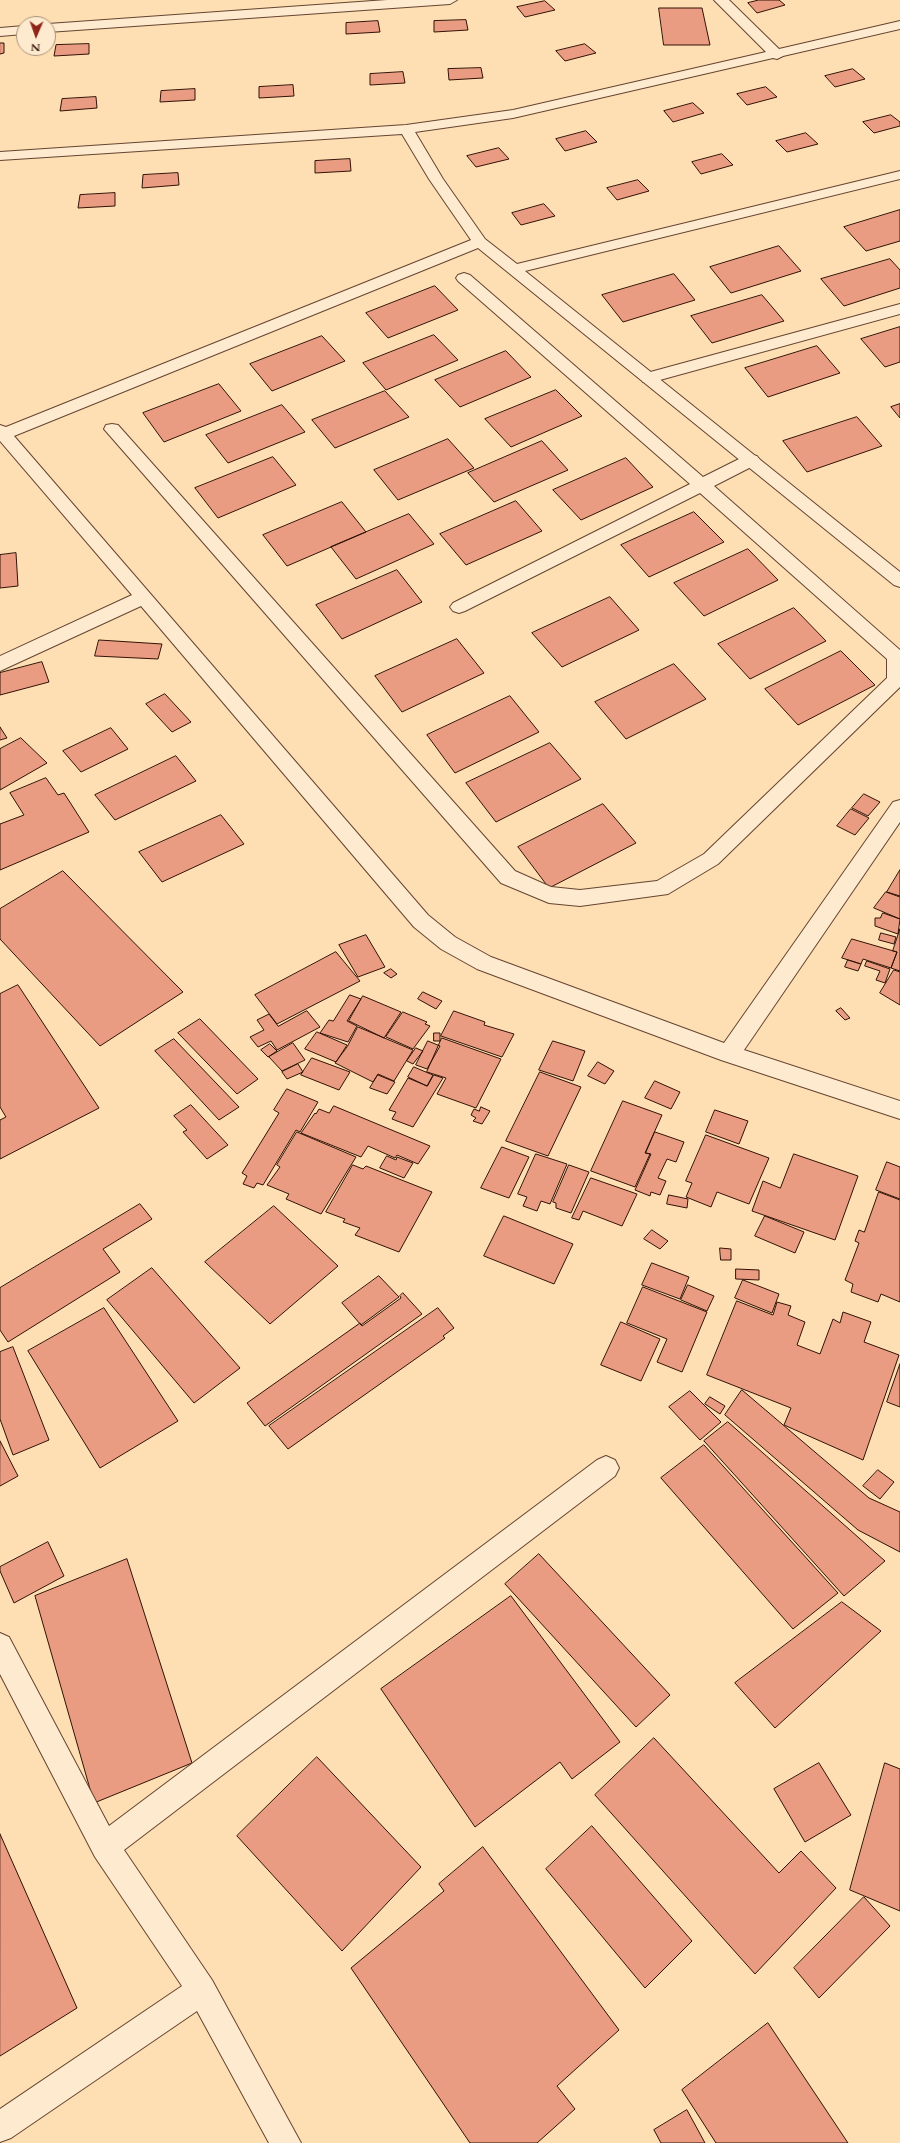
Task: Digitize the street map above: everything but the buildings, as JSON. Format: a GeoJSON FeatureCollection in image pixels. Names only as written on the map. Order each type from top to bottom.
{"type":"FeatureCollection","features":[{"type":"Feature","properties":{"kind":"street"},"geometry":{"type":"LineString","coordinates":[[56,27],[165,13],[450,0]]}},
{"type":"Feature","properties":{"kind":"street"},"geometry":{"type":"LineString","coordinates":[[721,0],[777,55]]}},
{"type":"Feature","properties":{"kind":"street"},"geometry":{"type":"LineString","coordinates":[[0,156],[406,129],[513,114],[898,28]]}},
{"type":"Feature","properties":{"kind":"street"},"geometry":{"type":"LineString","coordinates":[[0,32],[16,31]]}},
{"type":"Feature","properties":{"kind":"street"},"geometry":{"type":"LineString","coordinates":[[406,129],[436,179],[480,242],[900,581]]}},
{"type":"Feature","properties":{"kind":"street"},"geometry":{"type":"LineString","coordinates":[[514,269],[900,175]]}},
{"type":"Feature","properties":{"kind":"street"},"geometry":{"type":"LineString","coordinates":[[480,242],[1,432],[421,921],[448,943],[484,963],[729,1054],[900,1110]]}},
{"type":"Feature","properties":{"kind":"street"},"geometry":{"type":"LineString","coordinates":[[112,429],[508,877],[549,895],[580,898],[661,888],[711,860],[896,680],[896,657],[702,485],[464,278]]}},
{"type":"Feature","properties":{"kind":"street"},"geometry":{"type":"LineString","coordinates":[[649,378],[900,309]]}},
{"type":"Feature","properties":{"kind":"street"},"geometry":{"type":"LineString","coordinates":[[459,607],[751,460]]}},
{"type":"Feature","properties":{"kind":"street"},"geometry":{"type":"LineString","coordinates":[[0,664],[144,597]]}},
{"type":"Feature","properties":{"kind":"street"},"geometry":{"type":"LineString","coordinates":[[729,1054],[900,806]]}},
{"type":"Feature","properties":{"kind":"street"},"geometry":{"type":"LineString","coordinates":[[105,1847],[606,1468]]}},
{"type":"Feature","properties":{"kind":"street"},"geometry":{"type":"LineString","coordinates":[[0,1646],[105,1847],[202,1990],[286,2143]]}},
{"type":"Feature","properties":{"kind":"street"},"geometry":{"type":"LineString","coordinates":[[0,2127],[202,1990]]}}]}
